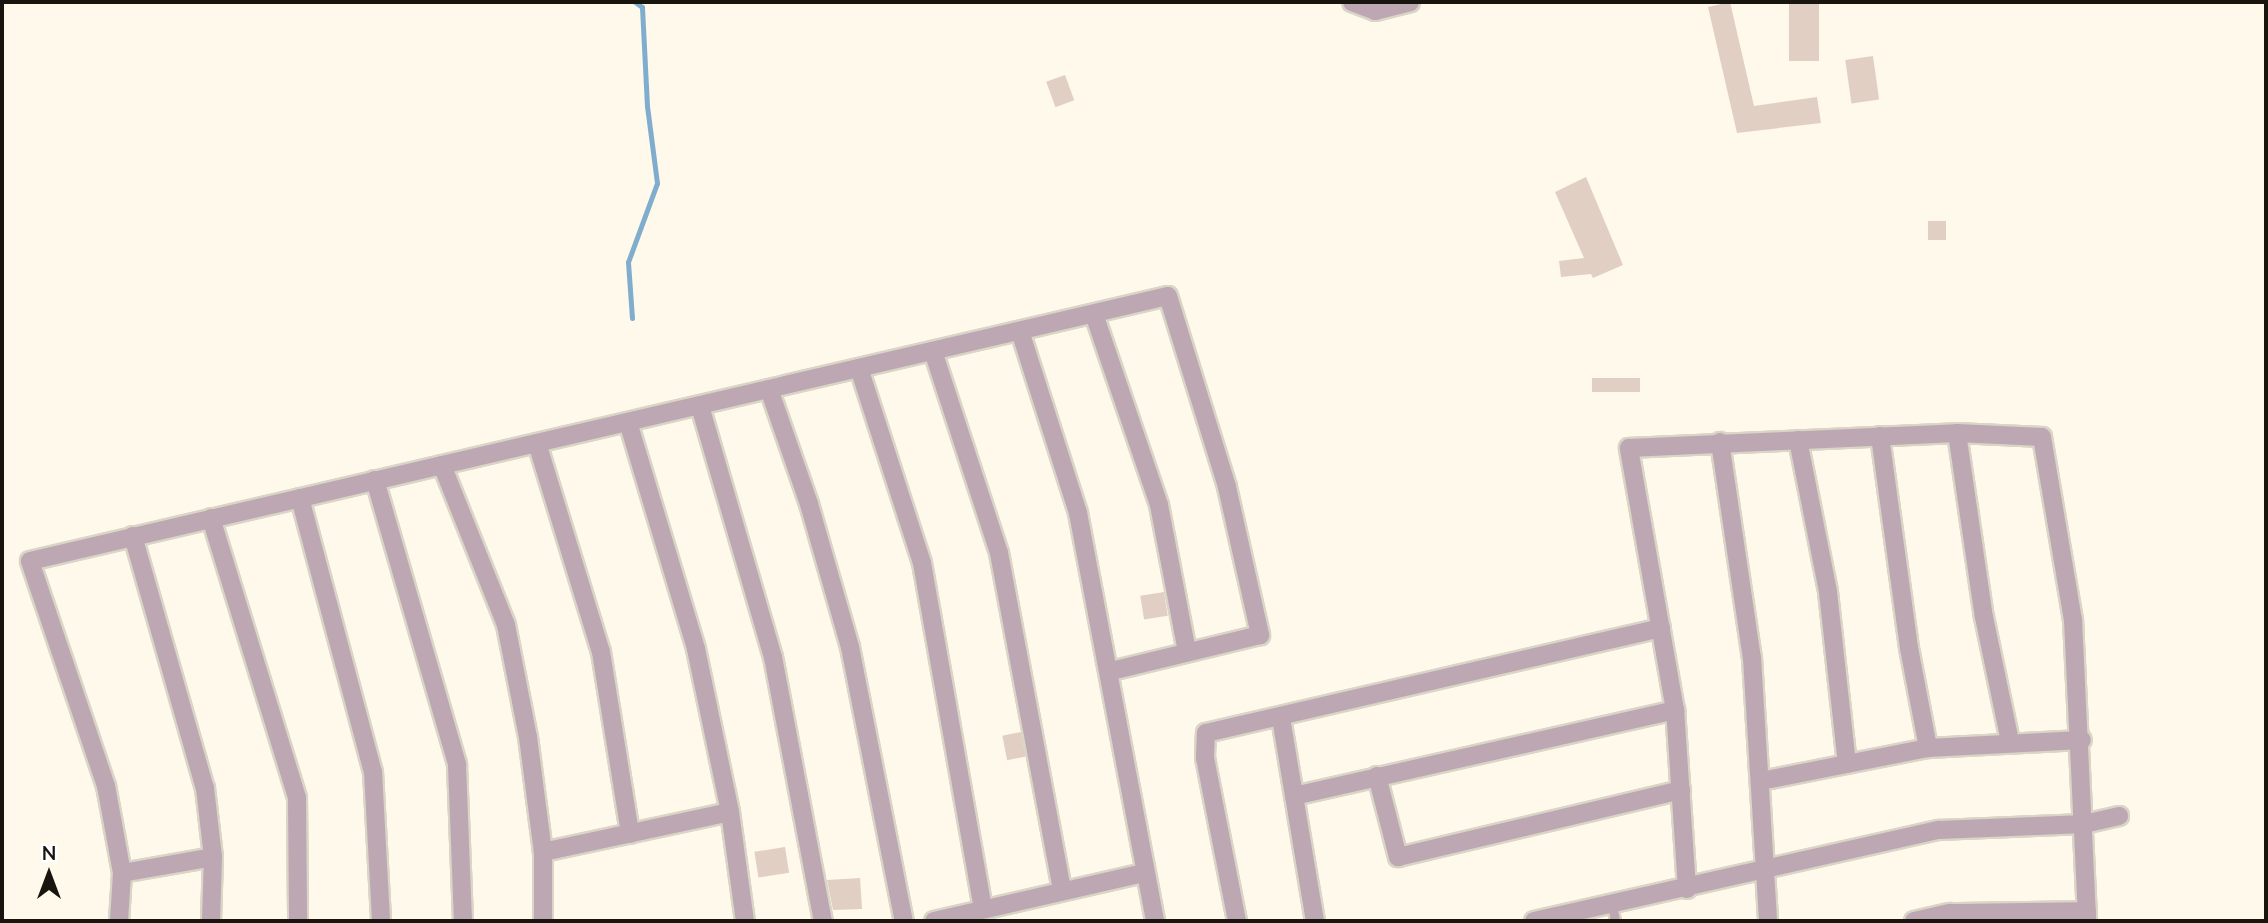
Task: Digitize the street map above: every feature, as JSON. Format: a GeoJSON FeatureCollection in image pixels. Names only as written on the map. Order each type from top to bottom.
{"type":"FeatureCollection","features":[{"type":"Feature","properties":{"kind":"street"},"geometry":{"type":"LineString","coordinates":[[1352,2],[1375,11],[1410,2]]}},
{"type":"Feature","properties":{"kind":"street"},"geometry":{"type":"LineString","coordinates":[[119,921],[122,873],[106,786],[30,561],[1168,296],[1227,487],[1260,635],[1111,671]]}},
{"type":"Feature","properties":{"kind":"street"},"geometry":{"type":"LineString","coordinates":[[1094,314],[1159,505],[1187,652]]}},
{"type":"Feature","properties":{"kind":"street"},"geometry":{"type":"LineString","coordinates":[[1020,331],[1078,513],[1111,671],[1144,873],[1155,921]]}},
{"type":"Feature","properties":{"kind":"street"},"geometry":{"type":"LineString","coordinates":[[933,351],[999,553],[1062,891]]}},
{"type":"Feature","properties":{"kind":"street"},"geometry":{"type":"LineString","coordinates":[[859,368],[922,563],[983,908]]}},
{"type":"Feature","properties":{"kind":"street"},"geometry":{"type":"LineString","coordinates":[[769,389],[850,647],[904,921]]}},
{"type":"Feature","properties":{"kind":"street"},"geometry":{"type":"LineString","coordinates":[[700,405],[773,657],[823,921]]}},
{"type":"Feature","properties":{"kind":"street"},"geometry":{"type":"LineString","coordinates":[[628,422],[696,649],[730,812],[746,921]]}},
{"type":"Feature","properties":{"kind":"street"},"geometry":{"type":"LineString","coordinates":[[1957,433],[1984,617],[2010,741]]}},
{"type":"Feature","properties":{"kind":"street"},"geometry":{"type":"LineString","coordinates":[[1687,889],[1675,710],[1629,448],[1957,433],[2042,437],[2073,620],[2082,740],[2087,916],[2008,917],[1950,913],[1922,920]]}},
{"type":"Feature","properties":{"kind":"street"},"geometry":{"type":"LineString","coordinates":[[1880,436],[1909,648],[1928,748]]}},
{"type":"Feature","properties":{"kind":"street"},"geometry":{"type":"LineString","coordinates":[[1798,440],[1828,592],[1847,764]]}},
{"type":"Feature","properties":{"kind":"street"},"geometry":{"type":"LineString","coordinates":[[1720,442],[1752,658],[1768,921]]}},
{"type":"Feature","properties":{"kind":"street"},"geometry":{"type":"LineString","coordinates":[[537,443],[601,652],[629,834]]}},
{"type":"Feature","properties":{"kind":"street"},"geometry":{"type":"LineString","coordinates":[[442,465],[506,625],[528,737],[543,852],[543,921]]}},
{"type":"Feature","properties":{"kind":"street"},"geometry":{"type":"LineString","coordinates":[[375,480],[457,765],[463,921]]}},
{"type":"Feature","properties":{"kind":"street"},"geometry":{"type":"LineString","coordinates":[[300,498],[373,772],[382,921]]}},
{"type":"Feature","properties":{"kind":"street"},"geometry":{"type":"LineString","coordinates":[[211,518],[297,798],[298,921]]}},
{"type":"Feature","properties":{"kind":"street"},"geometry":{"type":"LineString","coordinates":[[133,536],[205,788],[214,857],[211,921]]}},
{"type":"Feature","properties":{"kind":"street"},"geometry":{"type":"LineString","coordinates":[[1237,921],[1203,745],[1206,733],[1281,718],[1661,628]]}},
{"type":"Feature","properties":{"kind":"street"},"geometry":{"type":"LineString","coordinates":[[1294,796],[1675,710]]}},
{"type":"Feature","properties":{"kind":"street"},"geometry":{"type":"LineString","coordinates":[[1281,718],[1315,921]]}},
{"type":"Feature","properties":{"kind":"street"},"geometry":{"type":"LineString","coordinates":[[1760,781],[1928,748],[2010,741],[2082,740]]}},
{"type":"Feature","properties":{"kind":"street"},"geometry":{"type":"LineString","coordinates":[[1377,776],[1398,857],[1681,790]]}},
{"type":"Feature","properties":{"kind":"street"},"geometry":{"type":"LineString","coordinates":[[543,852],[730,812]]}},
{"type":"Feature","properties":{"kind":"street"},"geometry":{"type":"LineString","coordinates":[[1534,921],[1613,913],[1687,889],[1939,830],[2084,824],[2119,816]]}},
{"type":"Feature","properties":{"kind":"street"},"geometry":{"type":"LineString","coordinates":[[122,873],[214,857]]}},
{"type":"Feature","properties":{"kind":"street"},"geometry":{"type":"LineString","coordinates":[[934,921],[1144,873]]}},
{"type":"Feature","properties":{"kind":"building"},"geometry":{"type":"Polygon","coordinates":[[[1730,2],[1754,106],[1817,97],[1821,123],[1737,133],[1708,7],[1730,2]]]}},
{"type":"Feature","properties":{"kind":"building"},"geometry":{"type":"Polygon","coordinates":[[[1789,2],[1819,2],[1819,61],[1789,61],[1789,2]]]}},
{"type":"Feature","properties":{"kind":"building"},"geometry":{"type":"Polygon","coordinates":[[[1873,56],[1879,100],[1851,103],[1845,60],[1873,56]]]}},
{"type":"Feature","properties":{"kind":"building"},"geometry":{"type":"Polygon","coordinates":[[[1065,75],[1074,100],[1055,107],[1046,82],[1065,75]]]}},
{"type":"Feature","properties":{"kind":"building"},"geometry":{"type":"Polygon","coordinates":[[[1586,177],[1623,265],[1593,278],[1591,274],[1561,277],[1559,261],[1584,258],[1555,192],[1586,177]]]}},
{"type":"Feature","properties":{"kind":"building"},"geometry":{"type":"Polygon","coordinates":[[[1928,221],[1946,221],[1946,240],[1928,240],[1928,221]]]}},
{"type":"Feature","properties":{"kind":"building"},"geometry":{"type":"Polygon","coordinates":[[[1592,378],[1640,378],[1640,392],[1592,392],[1592,378]]]}},
{"type":"Feature","properties":{"kind":"building"},"geometry":{"type":"Polygon","coordinates":[[[1164,592],[1168,616],[1144,619],[1140,596],[1164,592]]]}},
{"type":"Feature","properties":{"kind":"building"},"geometry":{"type":"Polygon","coordinates":[[[1021,732],[1026,757],[1007,760],[1002,736],[1021,732]]]}},
{"type":"Feature","properties":{"kind":"building"},"geometry":{"type":"Polygon","coordinates":[[[785,847],[789,873],[758,878],[754,852],[785,847]]]}},
{"type":"Feature","properties":{"kind":"building"},"geometry":{"type":"Polygon","coordinates":[[[860,878],[862,909],[833,910],[827,880],[860,878]]]}},
{"type":"Feature","properties":{"kind":"waterway"},"geometry":{"type":"LineString","coordinates":[[632,318],[628,262],[657,183],[647,106],[642,7],[635,2]]}}]}
